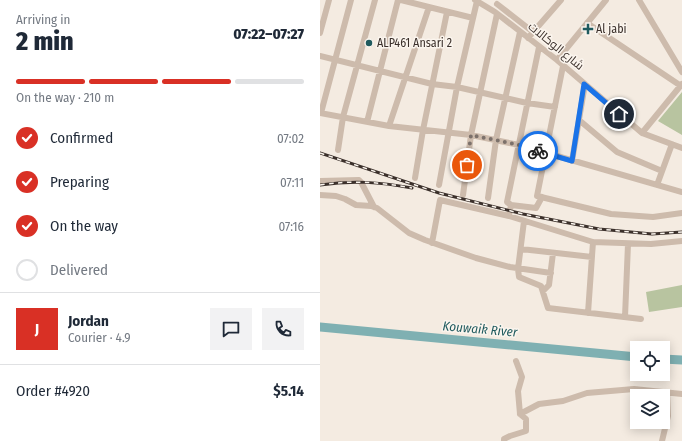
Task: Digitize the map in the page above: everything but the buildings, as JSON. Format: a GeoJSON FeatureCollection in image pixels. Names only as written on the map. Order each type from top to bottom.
{"type":"FeatureCollection","features":[{"type":"Feature","properties":{"kind":"street"},"geometry":{"type":"LineString","coordinates":[[320,33],[329,0]]}},
{"type":"Feature","properties":{"kind":"street"},"geometry":{"type":"LineString","coordinates":[[351,0],[320,113],[389,126],[471,135],[519,145],[545,154],[682,192]]}},
{"type":"Feature","properties":{"kind":"street"},"geometry":{"type":"LineString","coordinates":[[338,150],[343,117],[375,0]]}},
{"type":"Feature","properties":{"kind":"street"},"geometry":{"type":"LineString","coordinates":[[367,122],[399,0],[473,18]]}},
{"type":"Feature","properties":{"kind":"street"},"geometry":{"type":"LineString","coordinates":[[439,185],[457,87],[476,0]]}},
{"type":"Feature","properties":{"kind":"street","name":"شارع الوكالات"},"geometry":{"type":"LineString","coordinates":[[476,0],[496,13],[557,60],[642,134],[682,148]]}},
{"type":"Feature","properties":{"kind":"street"},"geometry":{"type":"LineString","coordinates":[[551,0],[557,5]]}},
{"type":"Feature","properties":{"kind":"street"},"geometry":{"type":"LineString","coordinates":[[528,38],[562,0]]}},
{"type":"Feature","properties":{"kind":"street"},"geometry":{"type":"LineString","coordinates":[[557,60],[606,0]]}},
{"type":"Feature","properties":{"kind":"street"},"geometry":{"type":"LineString","coordinates":[[639,0],[682,72]]}},
{"type":"Feature","properties":{"kind":"street"},"geometry":{"type":"LineString","coordinates":[[497,2],[534,32]]}},
{"type":"Feature","properties":{"kind":"street"},"geometry":{"type":"LineString","coordinates":[[463,195],[471,135],[497,2]]}},
{"type":"Feature","properties":{"kind":"street"},"geometry":{"type":"LineString","coordinates":[[389,126],[429,7]]}},
{"type":"Feature","properties":{"kind":"street"},"geometry":{"type":"LineString","coordinates":[[415,178],[432,84],[448,12]]}},
{"type":"Feature","properties":{"kind":"street"},"geometry":{"type":"LineString","coordinates":[[587,23],[681,85],[642,134]]}},
{"type":"Feature","properties":{"kind":"street"},"geometry":{"type":"LineString","coordinates":[[488,198],[496,140],[520,32]]}},
{"type":"Feature","properties":{"kind":"street"},"geometry":{"type":"LineString","coordinates":[[539,47],[507,202],[511,205],[536,208],[542,197]]}},
{"type":"Feature","properties":{"kind":"street"},"geometry":{"type":"LineString","coordinates":[[320,56],[432,84],[457,87],[527,103],[554,107]]}},
{"type":"Feature","properties":{"kind":"street"},"geometry":{"type":"LineString","coordinates":[[563,66],[537,196],[611,214],[653,216],[682,213]]}},
{"type":"Feature","properties":{"kind":"street"},"geometry":{"type":"LineString","coordinates":[[572,161],[584,84]]}},
{"type":"Feature","properties":{"kind":"street"},"geometry":{"type":"LineString","coordinates":[[579,120],[617,152],[662,171]]}},
{"type":"Feature","properties":{"kind":"street"},"geometry":{"type":"LineString","coordinates":[[657,185],[672,144]]}},
{"type":"Feature","properties":{"kind":"street"},"geometry":{"type":"LineString","coordinates":[[320,181],[358,180],[362,183],[374,207],[409,232],[432,243],[476,258],[518,269],[550,273]]}},
{"type":"Feature","properties":{"kind":"street"},"geometry":{"type":"LineString","coordinates":[[320,195],[341,198],[356,205],[374,207]]}},
{"type":"Feature","properties":{"kind":"street"},"geometry":{"type":"LineString","coordinates":[[432,243],[440,200],[509,216],[524,222],[593,242],[651,244],[682,241]]}},
{"type":"Feature","properties":{"kind":"street"},"geometry":{"type":"LineString","coordinates":[[509,216],[511,205]]}},
{"type":"Feature","properties":{"kind":"street"},"geometry":{"type":"LineString","coordinates":[[524,222],[518,269],[519,277],[541,286],[548,308],[641,319]]}},
{"type":"Feature","properties":{"kind":"street"},"geometry":{"type":"LineString","coordinates":[[588,313],[593,242]]}},
{"type":"Feature","properties":{"kind":"street"},"geometry":{"type":"LineString","coordinates":[[625,317],[628,244]]}},
{"type":"Feature","properties":{"kind":"street"},"geometry":{"type":"LineString","coordinates":[[521,249],[592,257]]}},
{"type":"Feature","properties":{"kind":"street"},"geometry":{"type":"LineString","coordinates":[[543,291],[549,285],[553,253]]}},
{"type":"Feature","properties":{"kind":"street"},"geometry":{"type":"LineString","coordinates":[[504,441],[504,439],[510,436],[526,431],[526,419],[520,414],[518,391],[522,377],[516,361]]}},
{"type":"Feature","properties":{"kind":"street"},"geometry":{"type":"LineString","coordinates":[[520,414],[539,404],[563,401],[588,392],[630,389]]}},
{"type":"Feature","properties":{"kind":"street"},"geometry":{"type":"LineString","coordinates":[[670,392],[682,394]]}},
{"type":"Feature","properties":{"kind":"street"},"geometry":{"type":"LineString","coordinates":[[662,441],[665,429]]}},
{"type":"Feature","properties":{"kind":"green space"},"geometry":{"type":"Polygon","coordinates":[[[682,92],[682,135],[658,121],[682,92]]]}},
{"type":"Feature","properties":{"kind":"green space"},"geometry":{"type":"Polygon","coordinates":[[[682,285],[682,307],[649,312],[646,292],[682,285]]]}},
{"type":"Feature","properties":{"kind":"waterway","name":"Kouwaik River"},"geometry":{"type":"LineString","coordinates":[[320,327],[630,356]]}},
{"type":"Feature","properties":{"kind":"waterway","name":"Kouwaik River"},"geometry":{"type":"LineString","coordinates":[[670,359],[682,360]]}},
{"type":"Feature","properties":{"kind":"railway"},"geometry":{"type":"LineString","coordinates":[[320,153],[439,193],[523,214],[599,229],[652,234],[682,232]]}},
{"type":"Feature","properties":{"kind":"railway"},"geometry":{"type":"LineString","coordinates":[[320,185],[366,182],[412,188]]}},
{"type":"Feature","properties":{"kind":"way so far"},"geometry":{"type":"LineString","coordinates":[[467,165],[471,135],[519,145],[538,151]]}},
{"type":"Feature","properties":{"kind":"place","name":"Al jabi"},"geometry":{"type":"Point","coordinates":[588,29]}},
{"type":"Feature","properties":{"kind":"place","name":"ALP461 Ansari 2"},"geometry":{"type":"Point","coordinates":[369,43]}},
{"type":"Feature","properties":{"kind":"route"},"geometry":{"type":"LineString","coordinates":[[538,151],[572,161],[584,84],[619,114]]}}]}
